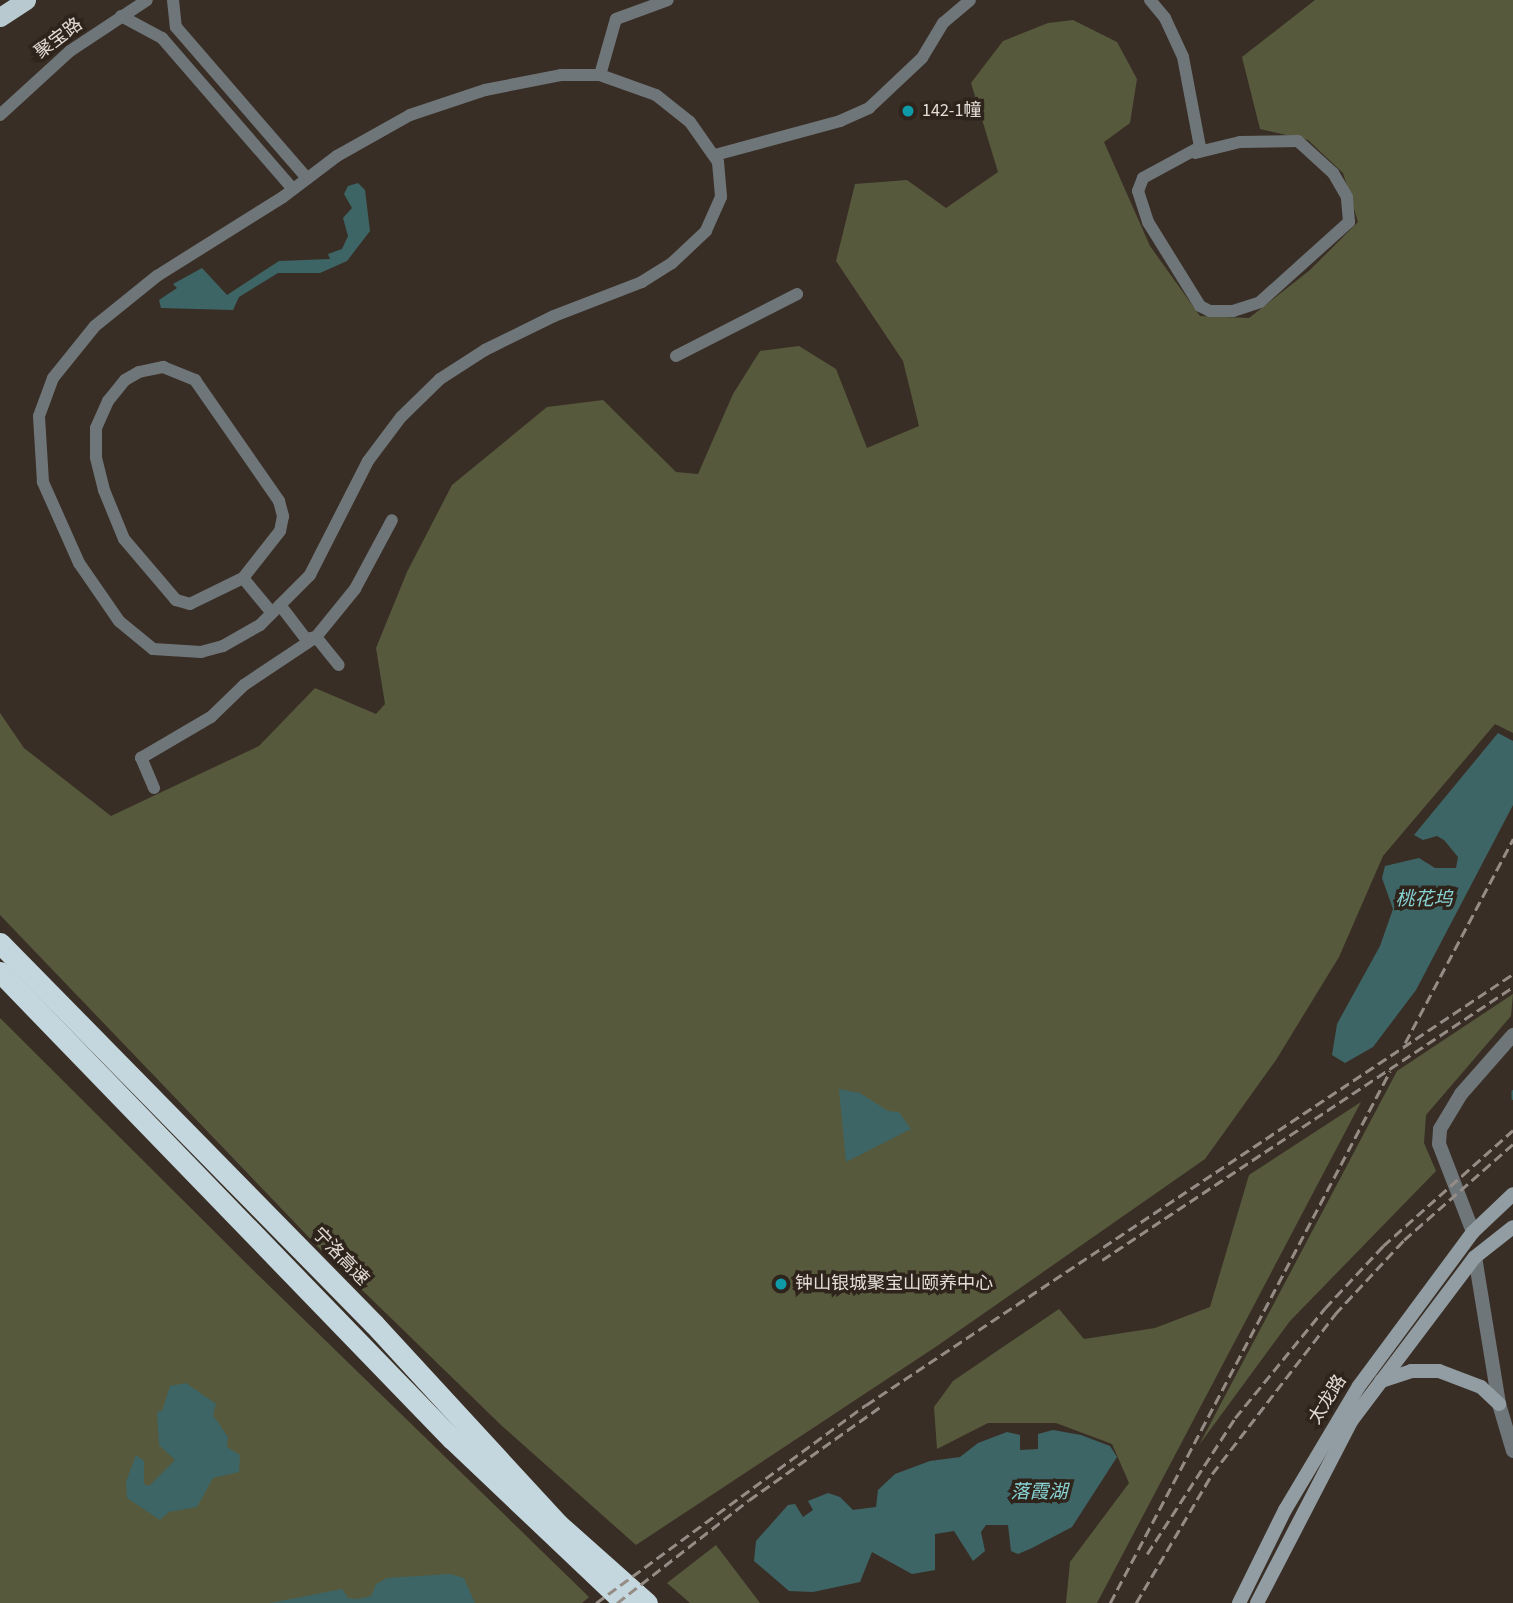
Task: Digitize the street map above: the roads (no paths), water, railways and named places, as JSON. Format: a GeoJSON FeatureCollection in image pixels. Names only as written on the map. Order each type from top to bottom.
{"type":"FeatureCollection","features":[{"type":"Feature","properties":{"kind":"highway"},"geometry":{"type":"LineString","coordinates":[[0,18],[26,0]]}},
{"type":"Feature","properties":{"kind":"highway","name":"宁洛高速"},"geometry":{"type":"LineString","coordinates":[[0,943],[374,1324],[558,1524],[647,1603]]}},
{"type":"Feature","properties":{"kind":"highway"},"geometry":{"type":"LineString","coordinates":[[0,972],[452,1439],[625,1603]]}},
{"type":"Feature","properties":{"kind":"main road","name":"太龙路"},"geometry":{"type":"LineString","coordinates":[[1239,1603],[1291,1500],[1359,1386],[1473,1232],[1513,1194]]}},
{"type":"Feature","properties":{"kind":"main road","name":"太龙路"},"geometry":{"type":"LineString","coordinates":[[1257,1603],[1352,1420],[1475,1258],[1513,1227]]}},
{"type":"Feature","properties":{"kind":"main road"},"geometry":{"type":"LineString","coordinates":[[1473,1232],[1475,1258]]}},
{"type":"Feature","properties":{"kind":"main road"},"geometry":{"type":"LineString","coordinates":[[1381,1381],[1410,1371],[1439,1371],[1481,1387],[1499,1404]]}},
{"type":"Feature","properties":{"kind":"street","name":"聚宝路"},"geometry":{"type":"LineString","coordinates":[[0,115],[41,74],[147,0]]}},
{"type":"Feature","properties":{"kind":"street"},"geometry":{"type":"LineString","coordinates":[[173,0],[176,27],[307,178]]}},
{"type":"Feature","properties":{"kind":"street"},"geometry":{"type":"LineString","coordinates":[[600,75],[616,19],[668,0]]}},
{"type":"Feature","properties":{"kind":"street"},"geometry":{"type":"LineString","coordinates":[[715,155],[840,121],[869,108],[916,63],[943,23],[970,0]]}},
{"type":"Feature","properties":{"kind":"street"},"geometry":{"type":"LineString","coordinates":[[1150,0],[1165,18],[1183,57],[1200,147],[1195,153],[1143,178],[1138,191],[1148,222],[1200,306],[1210,311],[1233,311],[1260,302],[1349,222],[1347,197],[1333,173],[1298,141],[1240,142],[1195,153]]}},
{"type":"Feature","properties":{"kind":"street"},"geometry":{"type":"LineString","coordinates":[[121,16],[162,38],[293,189]]}},
{"type":"Feature","properties":{"kind":"street"},"geometry":{"type":"LineString","coordinates":[[561,75],[600,75],[656,95],[690,122],[715,155],[721,197],[706,231],[672,263],[642,282],[534,326],[485,350],[440,379],[401,416],[368,461],[310,575],[276,609],[223,646],[201,652],[153,649],[119,621],[79,563],[43,482],[39,416],[53,379],[95,326],[157,276],[293,189],[337,156],[410,115],[485,90],[561,75]]}},
{"type":"Feature","properties":{"kind":"street"},"geometry":{"type":"LineString","coordinates":[[676,356],[797,295]]}},
{"type":"Feature","properties":{"kind":"street"},"geometry":{"type":"LineString","coordinates":[[163,367],[195,380],[279,501],[283,516],[280,531],[243,578],[190,604],[176,600],[124,539],[104,490],[96,457],[96,428],[108,401],[125,380],[139,372],[163,367]]}},
{"type":"Feature","properties":{"kind":"street"},"geometry":{"type":"LineString","coordinates":[[154,788],[141,758],[211,717],[244,685],[316,637],[355,589],[392,520]]}},
{"type":"Feature","properties":{"kind":"street"},"geometry":{"type":"LineString","coordinates":[[243,578],[306,639],[316,637]]}},
{"type":"Feature","properties":{"kind":"street"},"geometry":{"type":"LineString","coordinates":[[316,637],[339,665]]}},
{"type":"Feature","properties":{"kind":"street"},"geometry":{"type":"LineString","coordinates":[[1473,1232],[1439,1143],[1440,1129],[1461,1094],[1513,1035]]}},
{"type":"Feature","properties":{"kind":"street"},"geometry":{"type":"LineString","coordinates":[[1475,1258],[1499,1404],[1513,1451]]}},
{"type":"Feature","properties":{"kind":"water"},"geometry":{"type":"Polygon","coordinates":[[[358,183],[365,190],[370,231],[347,261],[320,273],[278,273],[239,297],[233,310],[161,308],[159,300],[177,288],[173,284],[202,268],[227,295],[279,261],[330,259],[328,254],[342,249],[348,236],[343,218],[352,208],[344,194],[348,186],[358,183]]]}},
{"type":"Feature","properties":{"kind":"water","name":"桃花坞"},"geometry":{"type":"Polygon","coordinates":[[[1498,733],[1513,741],[1513,805],[1416,990],[1373,1047],[1345,1063],[1332,1055],[1337,1024],[1380,946],[1393,909],[1382,878],[1385,866],[1419,858],[1435,868],[1456,868],[1458,857],[1444,840],[1437,836],[1423,840],[1414,835],[1498,733]]]}},
{"type":"Feature","properties":{"kind":"water"},"geometry":{"type":"Polygon","coordinates":[[[839,1089],[860,1093],[888,1111],[899,1112],[911,1129],[846,1162],[839,1089]]]}},
{"type":"Feature","properties":{"kind":"water"},"geometry":{"type":"Polygon","coordinates":[[[186,1383],[216,1404],[213,1415],[228,1437],[227,1447],[240,1455],[239,1472],[213,1478],[197,1507],[169,1512],[160,1520],[127,1498],[126,1482],[136,1455],[144,1461],[144,1484],[149,1486],[175,1460],[159,1445],[157,1412],[162,1411],[170,1386],[186,1383]]]}},
{"type":"Feature","properties":{"kind":"water","name":"落霞湖"},"geometry":{"type":"Polygon","coordinates":[[[1053,1430],[1081,1435],[1110,1446],[1117,1457],[1072,1527],[1032,1548],[1018,1554],[1011,1551],[1008,1525],[986,1525],[981,1532],[985,1551],[973,1561],[954,1531],[935,1534],[935,1570],[912,1574],[872,1552],[860,1582],[813,1592],[789,1591],[754,1561],[756,1541],[788,1505],[795,1504],[803,1517],[813,1510],[808,1501],[828,1493],[840,1497],[853,1510],[876,1507],[878,1490],[895,1474],[930,1461],[960,1457],[978,1443],[1007,1432],[1020,1435],[1020,1450],[1038,1449],[1038,1434],[1053,1430]]]}},
{"type":"Feature","properties":{"kind":"water"},"geometry":{"type":"Polygon","coordinates":[[[450,1574],[464,1578],[475,1603],[270,1603],[342,1589],[348,1598],[358,1599],[371,1596],[376,1584],[387,1578],[450,1574]]]}},
{"type":"Feature","properties":{"kind":"waterway"},"geometry":{"type":"LineString","coordinates":[[1513,1091],[1513,1098]]}},
{"type":"Feature","properties":{"kind":"railway"},"geometry":{"type":"LineString","coordinates":[[1405,1043],[1513,839]]}},
{"type":"Feature","properties":{"kind":"railway"},"geometry":{"type":"LineString","coordinates":[[596,1603],[866,1405],[1513,974]]}},
{"type":"Feature","properties":{"kind":"railway"},"geometry":{"type":"LineString","coordinates":[[1102,1260],[1513,987]]}},
{"type":"Feature","properties":{"kind":"railway"},"geometry":{"type":"LineString","coordinates":[[1110,1603],[1390,1071]]}},
{"type":"Feature","properties":{"kind":"railway"},"geometry":{"type":"LineString","coordinates":[[1147,1554],[1235,1418],[1325,1308],[1383,1246],[1513,1130]]}},
{"type":"Feature","properties":{"kind":"railway"},"geometry":{"type":"LineString","coordinates":[[1136,1603],[1212,1474],[1335,1314],[1404,1240],[1513,1144]]}},
{"type":"Feature","properties":{"kind":"railway"},"geometry":{"type":"LineString","coordinates":[[617,1603],[749,1500],[880,1407]]}},
{"type":"Feature","properties":{"kind":"place","name":"142-1幢"},"geometry":{"type":"Point","coordinates":[908,111]}},
{"type":"Feature","properties":{"kind":"place","name":"钟山银城聚宝山颐养中心"},"geometry":{"type":"Point","coordinates":[781,1284]}}]}
